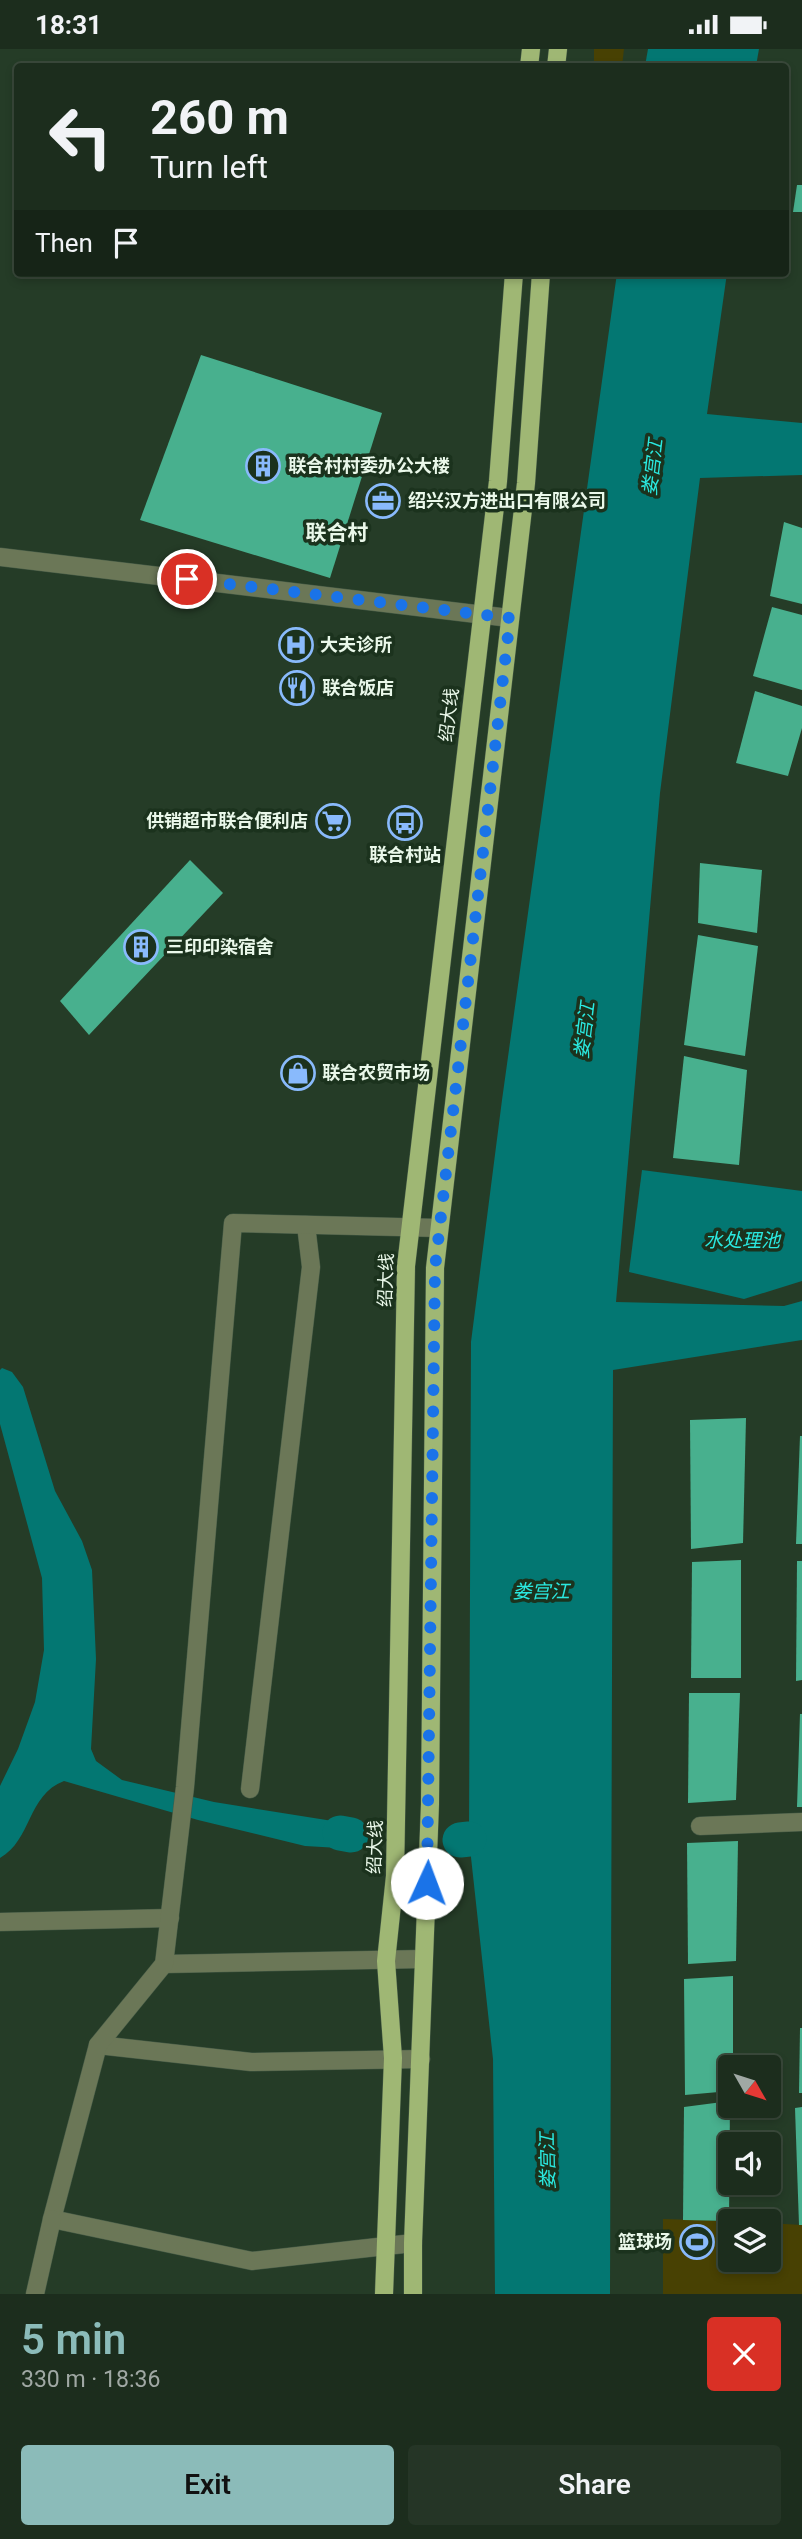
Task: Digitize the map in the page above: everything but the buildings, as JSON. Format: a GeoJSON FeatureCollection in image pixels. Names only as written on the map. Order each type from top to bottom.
{"type":"FeatureCollection","features":[{"type":"Feature","properties":{"kind":"main road","name":"绍大线"},"geometry":{"type":"LineString","coordinates":[[384,2294],[393,2058],[386,1961],[395,1875],[406,1280],[498,481],[514,277]]}},
{"type":"Feature","properties":{"kind":"main road"},"geometry":{"type":"LineString","coordinates":[[413,2294],[430,1804],[435,1268],[526,483],[541,277]]}},
{"type":"Feature","properties":{"kind":"street"},"geometry":{"type":"LineString","coordinates":[[0,557],[510,618]]}},
{"type":"Feature","properties":{"kind":"street"},"geometry":{"type":"LineString","coordinates":[[35,2294],[98,2045],[164,1964],[185,1787],[233,1223],[439,1228]]}},
{"type":"Feature","properties":{"kind":"street"},"geometry":{"type":"LineString","coordinates":[[250,1789],[311,1267],[306,1225]]}},
{"type":"Feature","properties":{"kind":"street"},"geometry":{"type":"LineString","coordinates":[[700,1826],[802,1822]]}},
{"type":"Feature","properties":{"kind":"street"},"geometry":{"type":"LineString","coordinates":[[0,1921],[170,1918]]}},
{"type":"Feature","properties":{"kind":"street"},"geometry":{"type":"LineString","coordinates":[[164,1964],[423,1959]]}},
{"type":"Feature","properties":{"kind":"street"},"geometry":{"type":"LineString","coordinates":[[98,2045],[251,2062],[421,2059]]}},
{"type":"Feature","properties":{"kind":"street"},"geometry":{"type":"LineString","coordinates":[[52,2219],[252,2261],[413,2243]]}},
{"type":"Feature","properties":{"kind":"shaded area"},"geometry":{"type":"Polygon","coordinates":[[[594,49],[624,49],[622,63],[594,63],[594,49]]]}},
{"type":"Feature","properties":{"kind":"shaded area","name":"篮球场"},"geometry":{"type":"Polygon","coordinates":[[[663,2219],[718,2221],[718,2272],[781,2272],[781,2224],[802,2225],[802,2294],[663,2294],[663,2219]]]}},
{"type":"Feature","properties":{"kind":"water"},"geometry":{"type":"Polygon","coordinates":[[[648,49],[759,49],[757,63],[646,63],[648,49]]]}},
{"type":"Feature","properties":{"kind":"water","name":"娄宫江"},"geometry":{"type":"Polygon","coordinates":[[[616,277],[726,277],[707,414],[802,423],[802,475],[700,478],[660,793],[616,1302],[784,1306],[802,1301],[802,1340],[613,1370],[610,2294],[495,2294],[493,2059],[469,1839],[471,1342],[616,277]]]}},
{"type":"Feature","properties":{"kind":"water","name":"水处理池"},"geometry":{"type":"Polygon","coordinates":[[[642,1170],[802,1191],[802,1281],[744,1299],[629,1272],[642,1170]]]}},
{"type":"Feature","properties":{"kind":"water"},"geometry":{"type":"Polygon","coordinates":[[[2,1368],[12,1372],[23,1387],[55,1491],[82,1541],[92,1570],[96,1659],[91,1749],[96,1761],[122,1780],[214,1802],[339,1822],[339,1848],[305,1846],[198,1820],[64,1781],[43,1796],[18,1840],[0,1858],[0,1786],[18,1749],[35,1702],[44,1650],[42,1578],[0,1424],[2,1368]]]}},
{"type":"Feature","properties":{"kind":"waterway"},"geometry":{"type":"LineString","coordinates":[[340,1833],[351,1835]]}},
{"type":"Feature","properties":{"kind":"waterway"},"geometry":{"type":"LineString","coordinates":[[460,1840],[469,1839]]}},
{"type":"Feature","properties":{"kind":"place","name":"联合村村委办公大楼"},"geometry":{"type":"Point","coordinates":[263,466]}},
{"type":"Feature","properties":{"kind":"place","name":"绍兴汉方进出口有限公司"},"geometry":{"type":"Point","coordinates":[383,501]}},
{"type":"Feature","properties":{"kind":"place","name":"大夫诊所"},"geometry":{"type":"Point","coordinates":[296,645]}},
{"type":"Feature","properties":{"kind":"place","name":"联合饭店"},"geometry":{"type":"Point","coordinates":[297,688]}},
{"type":"Feature","properties":{"kind":"place","name":"供销超市联合便利店"},"geometry":{"type":"Point","coordinates":[333,821]}},
{"type":"Feature","properties":{"kind":"place","name":"联合村站"},"geometry":{"type":"Point","coordinates":[405,823]}},
{"type":"Feature","properties":{"kind":"place","name":"三印印染宿舍"},"geometry":{"type":"Point","coordinates":[141,947]}},
{"type":"Feature","properties":{"kind":"place","name":"联合农贸市场"},"geometry":{"type":"Point","coordinates":[298,1073]}},
{"type":"Feature","properties":{"kind":"place","name":"篮球场"},"geometry":{"type":"Point","coordinates":[697,2242]}},
{"type":"Feature","properties":{"kind":"district","name":"联合村"},"geometry":{"type":"Point","coordinates":[337,533]}},
{"type":"Feature","properties":{"kind":"route"},"geometry":{"type":"LineString","coordinates":[[187,579],[510,618],[435,1268],[427,1883]]}}]}
